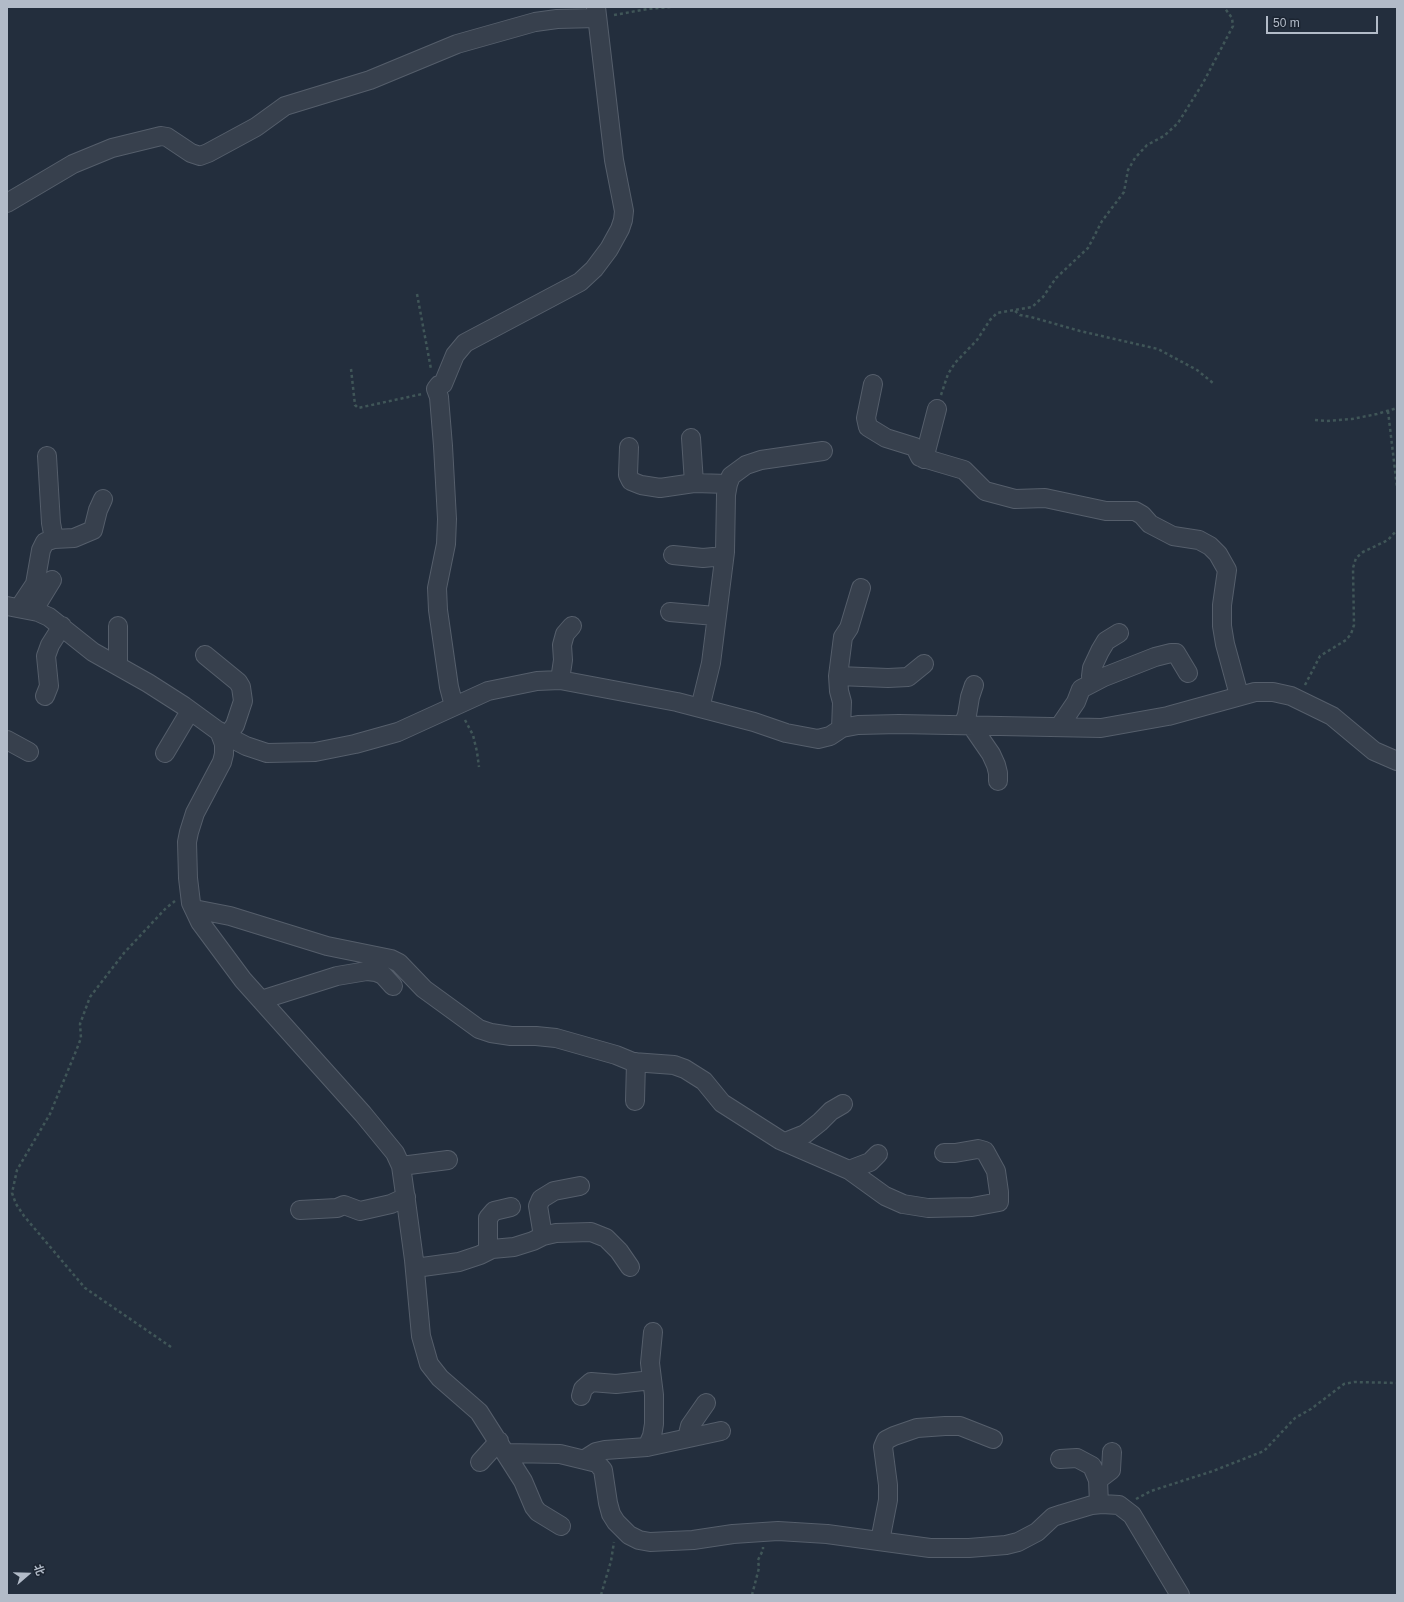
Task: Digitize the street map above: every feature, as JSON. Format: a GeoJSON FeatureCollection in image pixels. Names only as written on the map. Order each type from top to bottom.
{"type":"FeatureCollection","features":[{"type":"Feature","properties":{"kind":"street"},"geometry":{"type":"LineString","coordinates":[[7,203],[73,164],[112,148],[161,136],[167,138],[191,153],[200,156],[256,127],[285,106],[370,80],[457,44],[535,22],[597,13],[614,160],[624,211],[620,229],[609,249],[594,269],[580,282],[465,343],[455,355],[443,384],[438,387],[444,453],[447,519],[446,544],[438,588],[438,610],[449,687],[456,705]]}},
{"type":"Feature","properties":{"kind":"street"},"geometry":{"type":"LineString","coordinates":[[874,384],[866,418],[868,427],[886,438],[915,447],[920,457],[924,459],[964,470],[984,491],[1015,499],[1045,498],[1106,510],[1135,511],[1142,515],[1150,524],[1173,536],[1199,540],[1210,546],[1218,554],[1227,570],[1222,605],[1222,626],[1225,644],[1239,695]]}},
{"type":"Feature","properties":{"kind":"street"},"geometry":{"type":"LineString","coordinates":[[924,459],[937,409]]}},
{"type":"Feature","properties":{"kind":"street"},"geometry":{"type":"LineString","coordinates":[[691,438],[694,483]]}},
{"type":"Feature","properties":{"kind":"street"},"geometry":{"type":"LineString","coordinates":[[629,447],[628,475],[632,481],[641,485],[660,488],[694,483],[728,484]]}},
{"type":"Feature","properties":{"kind":"street"},"geometry":{"type":"LineString","coordinates":[[700,708],[710,663],[724,556],[725,504],[728,484],[731,476],[746,465],[761,460],[823,451]]}},
{"type":"Feature","properties":{"kind":"street"},"geometry":{"type":"LineString","coordinates":[[47,456],[51,523],[54,539]]}},
{"type":"Feature","properties":{"kind":"street"},"geometry":{"type":"LineString","coordinates":[[20,609],[35,584],[41,550],[45,542],[54,539],[74,538],[93,530],[98,510],[103,499]]}},
{"type":"Feature","properties":{"kind":"street"},"geometry":{"type":"LineString","coordinates":[[673,554],[703,558],[724,556]]}},
{"type":"Feature","properties":{"kind":"street"},"geometry":{"type":"LineString","coordinates":[[20,609],[52,580]]}},
{"type":"Feature","properties":{"kind":"street"},"geometry":{"type":"LineString","coordinates":[[841,729],[842,702],[839,691],[838,676],[843,637],[849,628],[861,588]]}},
{"type":"Feature","properties":{"kind":"street"},"geometry":{"type":"LineString","coordinates":[[20,609],[49,617],[93,652],[148,683],[223,734],[246,746],[267,753],[315,752],[355,744],[398,732],[488,690],[537,681],[560,680],[677,702],[754,722],[786,733],[818,739],[830,736],[841,729],[865,724],[1101,728],[1168,716],[1239,695],[1255,692],[1273,692],[1298,699],[1332,716],[1374,751],[1397,761]]}},
{"type":"Feature","properties":{"kind":"street"},"geometry":{"type":"LineString","coordinates":[[670,612],[716,616]]}},
{"type":"Feature","properties":{"kind":"street"},"geometry":{"type":"LineString","coordinates":[[45,696],[49,686],[46,656],[50,645],[62,626]]}},
{"type":"Feature","properties":{"kind":"street"},"geometry":{"type":"LineString","coordinates":[[118,626],[118,666]]}},
{"type":"Feature","properties":{"kind":"street"},"geometry":{"type":"LineString","coordinates":[[560,680],[563,660],[562,645],[565,634],[572,626]]}},
{"type":"Feature","properties":{"kind":"street"},"geometry":{"type":"LineString","coordinates":[[1093,682],[1091,676],[1092,668],[1100,651],[1106,641],[1119,633]]}},
{"type":"Feature","properties":{"kind":"street"},"geometry":{"type":"LineString","coordinates":[[1059,727],[1076,702],[1080,689],[1093,682],[1155,657],[1171,653],[1176,653],[1188,673]]}},
{"type":"Feature","properties":{"kind":"street"},"geometry":{"type":"LineString","coordinates":[[205,655],[238,682],[241,687],[243,701],[235,725],[223,734]]}},
{"type":"Feature","properties":{"kind":"street"},"geometry":{"type":"LineString","coordinates":[[838,676],[888,678],[908,677],[924,664]]}},
{"type":"Feature","properties":{"kind":"street"},"geometry":{"type":"LineString","coordinates":[[974,685],[970,697],[967,725],[991,754],[996,765],[998,781]]}},
{"type":"Feature","properties":{"kind":"street"},"geometry":{"type":"LineString","coordinates":[[165,753],[190,711]]}},
{"type":"Feature","properties":{"kind":"street"},"geometry":{"type":"LineString","coordinates":[[223,734],[224,754],[195,812],[187,842],[192,901],[206,930],[243,980],[381,1135],[395,1153],[401,1166],[406,1197],[415,1268],[421,1336],[429,1364],[444,1382],[479,1412],[523,1481],[534,1508],[561,1526]]}},
{"type":"Feature","properties":{"kind":"street"},"geometry":{"type":"LineString","coordinates":[[7,740],[30,752]]}},
{"type":"Feature","properties":{"kind":"street"},"geometry":{"type":"LineString","coordinates":[[192,901],[230,916],[327,946],[399,962],[424,989],[479,1028],[490,1033],[511,1036],[556,1038],[636,1062],[674,1065],[696,1074],[709,1086],[722,1103],[785,1142],[849,1170],[885,1196],[903,1204],[928,1208],[972,1207],[999,1202],[996,1171],[985,1151],[978,1149],[955,1153],[944,1153]]}},
{"type":"Feature","properties":{"kind":"street"},"geometry":{"type":"LineString","coordinates":[[261,1000],[337,976],[366,971],[376,972],[383,975],[393,986]]}},
{"type":"Feature","properties":{"kind":"street"},"geometry":{"type":"LineString","coordinates":[[635,1101],[636,1062]]}},
{"type":"Feature","properties":{"kind":"street"},"geometry":{"type":"LineString","coordinates":[[785,1142],[805,1134],[831,1111],[843,1104]]}},
{"type":"Feature","properties":{"kind":"street"},"geometry":{"type":"LineString","coordinates":[[849,1170],[870,1162],[878,1154]]}},
{"type":"Feature","properties":{"kind":"street"},"geometry":{"type":"LineString","coordinates":[[401,1166],[448,1160]]}},
{"type":"Feature","properties":{"kind":"street"},"geometry":{"type":"LineString","coordinates":[[543,1236],[538,1206],[541,1200],[554,1191],[580,1186]]}},
{"type":"Feature","properties":{"kind":"street"},"geometry":{"type":"LineString","coordinates":[[300,1210],[337,1208],[344,1205],[360,1211],[391,1204],[406,1197]]}},
{"type":"Feature","properties":{"kind":"street"},"geometry":{"type":"LineString","coordinates":[[488,1251],[488,1218],[494,1211],[511,1208]]}},
{"type":"Feature","properties":{"kind":"street"},"geometry":{"type":"LineString","coordinates":[[415,1268],[459,1262],[492,1249],[514,1248],[543,1236],[556,1233],[591,1232],[606,1238],[619,1251],[630,1267]]}},
{"type":"Feature","properties":{"kind":"street"},"geometry":{"type":"LineString","coordinates":[[647,1447],[652,1436],[654,1424],[650,1363],[653,1332]]}},
{"type":"Feature","properties":{"kind":"street"},"geometry":{"type":"LineString","coordinates":[[580,1396],[583,1389],[591,1382],[616,1384],[652,1380]]}},
{"type":"Feature","properties":{"kind":"street"},"geometry":{"type":"LineString","coordinates":[[686,1438],[690,1426],[706,1403]]}},
{"type":"Feature","properties":{"kind":"street"},"geometry":{"type":"LineString","coordinates":[[880,1541],[888,1500],[888,1485],[883,1451],[886,1440],[917,1428],[945,1426],[965,1428],[993,1439]]}},
{"type":"Feature","properties":{"kind":"street"},"geometry":{"type":"LineString","coordinates":[[584,1459],[596,1452],[605,1450],[647,1447],[721,1431]]}},
{"type":"Feature","properties":{"kind":"street"},"geometry":{"type":"LineString","coordinates":[[480,1462],[502,1447],[560,1454],[597,1462],[603,1470],[608,1503],[611,1514],[616,1522],[629,1535],[639,1540],[650,1542],[693,1540],[733,1534],[778,1531],[827,1534],[930,1548],[952,1549],[1006,1545],[1029,1537],[1053,1517],[1099,1504],[1119,1505],[1132,1515],[1180,1595]]}},
{"type":"Feature","properties":{"kind":"street"},"geometry":{"type":"LineString","coordinates":[[1098,1480],[1111,1470],[1112,1452]]}},
{"type":"Feature","properties":{"kind":"street"},"geometry":{"type":"LineString","coordinates":[[1060,1459],[1078,1458],[1092,1466],[1098,1480],[1099,1504]]}},
{"type":"Feature","properties":{"kind":"path"},"geometry":{"type":"LineString","coordinates":[[597,13],[671,7]]}},
{"type":"Feature","properties":{"kind":"path"},"geometry":{"type":"LineString","coordinates":[[937,409],[948,374],[955,363],[977,340],[990,320],[997,313],[1032,307],[1044,297],[1056,278],[1088,248],[1102,221],[1124,192],[1128,170],[1135,158],[1147,145],[1164,136],[1178,123],[1203,83],[1227,33],[1232,26],[1232,18],[1224,7]]}},
{"type":"Feature","properties":{"kind":"path"},"geometry":{"type":"LineString","coordinates":[[351,369],[355,405],[358,408],[396,400],[438,387],[433,376],[416,294]]}},
{"type":"Feature","properties":{"kind":"path"},"geometry":{"type":"LineString","coordinates":[[1015,311],[1020,315],[1080,331],[1158,349],[1197,370],[1213,383]]}},
{"type":"Feature","properties":{"kind":"path"},"geometry":{"type":"LineString","coordinates":[[1315,420],[1326,421],[1352,418],[1397,408]]}},
{"type":"Feature","properties":{"kind":"path"},"geometry":{"type":"LineString","coordinates":[[1388,411],[1397,487]]}},
{"type":"Feature","properties":{"kind":"path"},"geometry":{"type":"LineString","coordinates":[[1298,699],[1318,658],[1346,640],[1352,634],[1354,625],[1353,568],[1356,558],[1363,552],[1388,540],[1397,530]]}},
{"type":"Feature","properties":{"kind":"path"},"geometry":{"type":"LineString","coordinates":[[456,705],[473,735],[479,767]]}},
{"type":"Feature","properties":{"kind":"path"},"geometry":{"type":"LineString","coordinates":[[171,1348],[85,1288],[24,1216],[16,1204],[12,1193],[17,1170],[50,1114],[76,1051],[81,1038],[80,1024],[90,997],[124,953],[166,908],[177,899],[192,901]]}},
{"type":"Feature","properties":{"kind":"path"},"geometry":{"type":"LineString","coordinates":[[1119,1505],[1141,1498],[1151,1491],[1213,1471],[1264,1451],[1295,1418],[1311,1409],[1344,1384],[1354,1382],[1397,1383]]}},
{"type":"Feature","properties":{"kind":"path"},"geometry":{"type":"LineString","coordinates":[[601,1595],[611,1561],[614,1541],[613,1528],[616,1522]]}},
{"type":"Feature","properties":{"kind":"path"},"geometry":{"type":"LineString","coordinates":[[752,1595],[760,1568],[758,1560],[763,1550],[760,1532]]}}]}
